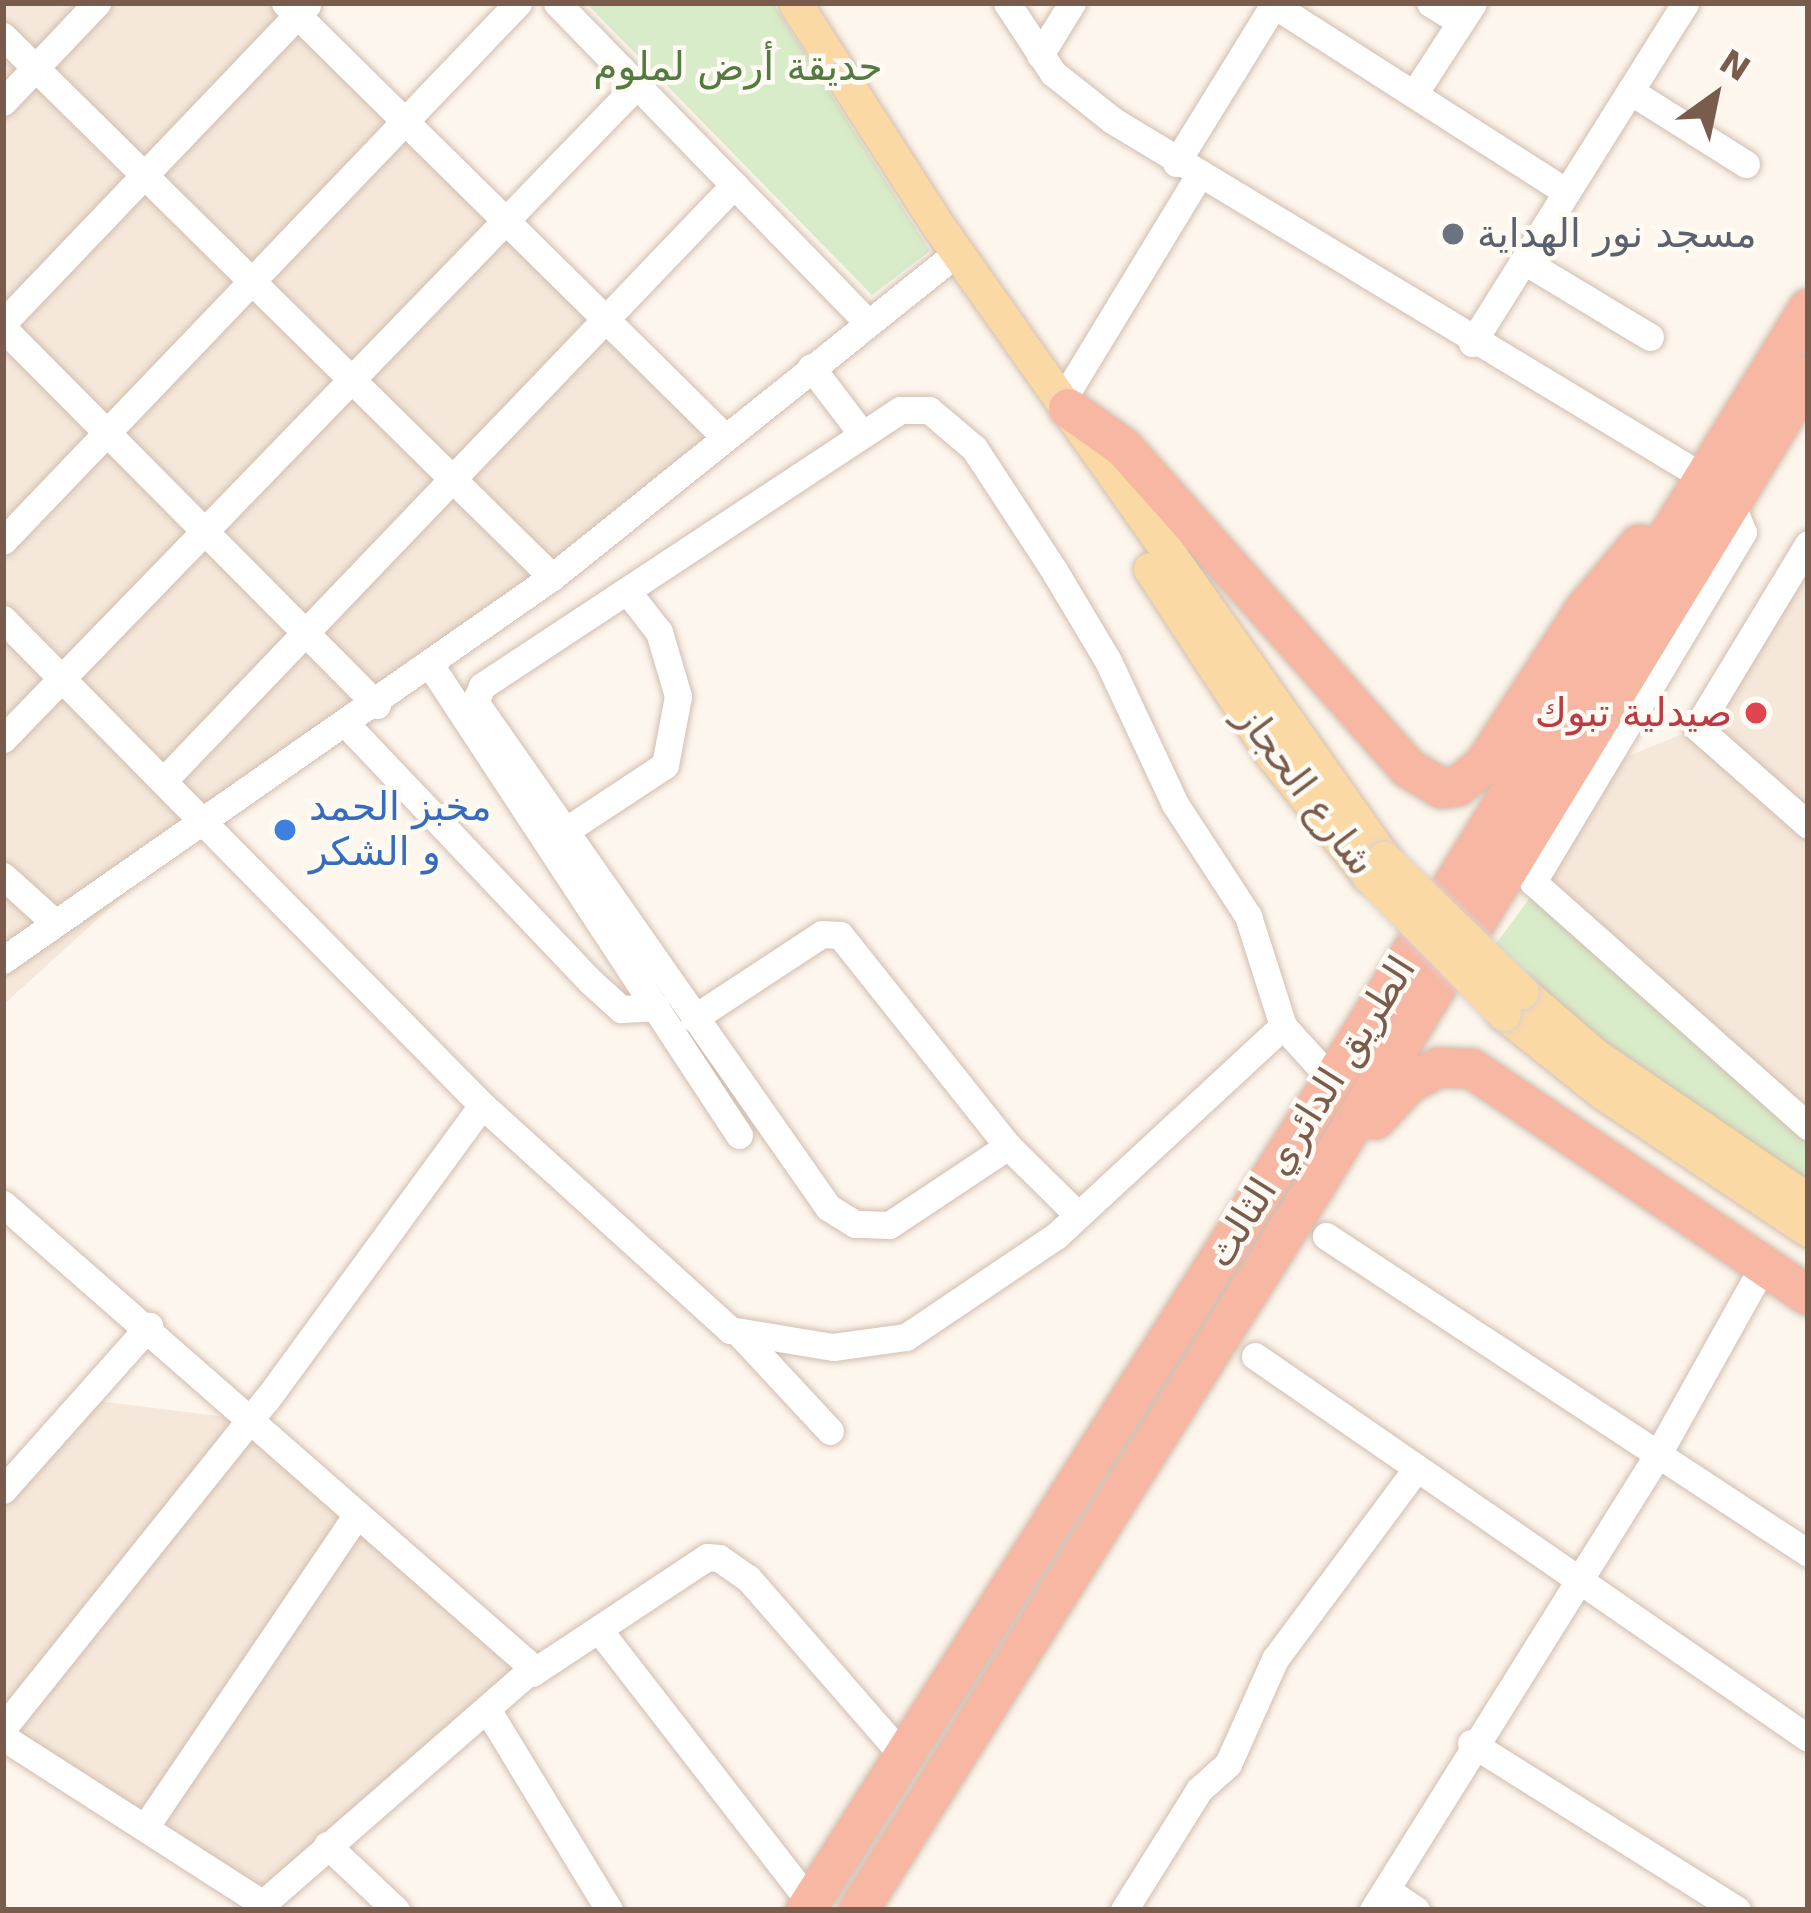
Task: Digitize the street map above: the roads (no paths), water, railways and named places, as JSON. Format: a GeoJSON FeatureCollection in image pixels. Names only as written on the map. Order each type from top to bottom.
{"type":"FeatureCollection","features":[{"type":"Feature","properties":{"kind":"highway","name":"الطريق الدائري الثالث"},"geometry":{"type":"LineString","coordinates":[[858,1910],[1313,1188],[1709,492],[1808,308]]}},
{"type":"Feature","properties":{"kind":"highway","name":"الطريق الدائري الثالث"},"geometry":{"type":"LineString","coordinates":[[808,1906],[906,1759],[1332,1080],[1709,492],[1808,376]]}},
{"type":"Feature","properties":{"kind":"highway"},"geometry":{"type":"LineString","coordinates":[[1066,404],[1124,447],[1408,768],[1442,788],[1472,778],[1585,608],[1709,492]]}},
{"type":"Feature","properties":{"kind":"highway"},"geometry":{"type":"LineString","coordinates":[[1313,1188],[1408,1083],[1438,1067],[1471,1069],[1808,1295]]}},
{"type":"Feature","properties":{"kind":"main road","name":"شارع الحجاز"},"geometry":{"type":"LineString","coordinates":[[795,3],[939,227],[1066,404],[1376,866]]}},
{"type":"Feature","properties":{"kind":"main road","name":"شارع الحجاز"},"geometry":{"type":"LineString","coordinates":[[939,227],[950,260],[1273,756],[1603,1093],[1808,1230]]}},
{"type":"Feature","properties":{"kind":"main road","name":"شارع الحجاز"},"geometry":{"type":"LineString","coordinates":[[1513,1003],[1808,1200]]}},
{"type":"Feature","properties":{"kind":"street"},"geometry":{"type":"LineString","coordinates":[[3,102],[97,3]]}},
{"type":"Feature","properties":{"kind":"street"},"geometry":{"type":"LineString","coordinates":[[3,541],[518,3]]}},
{"type":"Feature","properties":{"kind":"street"},"geometry":{"type":"LineString","coordinates":[[557,3],[866,321]]}},
{"type":"Feature","properties":{"kind":"street"},"geometry":{"type":"LineString","coordinates":[[1006,3],[1040,55],[1078,96],[1187,170],[1709,492],[1743,532],[1533,882],[1808,1126]]}},
{"type":"Feature","properties":{"kind":"street"},"geometry":{"type":"LineString","coordinates":[[1040,55],[1072,3]]}},
{"type":"Feature","properties":{"kind":"street"},"geometry":{"type":"LineString","coordinates":[[1414,94],[1466,13],[1430,3]]}},
{"type":"Feature","properties":{"kind":"street"},"geometry":{"type":"LineString","coordinates":[[1472,344],[1685,3]]}},
{"type":"Feature","properties":{"kind":"street"},"geometry":{"type":"LineString","coordinates":[[1066,404],[1275,4],[1567,192]]}},
{"type":"Feature","properties":{"kind":"street"},"geometry":{"type":"LineString","coordinates":[[377,705],[3,326],[298,7],[724,436]]}},
{"type":"Feature","properties":{"kind":"street"},"geometry":{"type":"LineString","coordinates":[[3,36],[355,377],[552,577]]}},
{"type":"Feature","properties":{"kind":"street"},"geometry":{"type":"LineString","coordinates":[[3,740],[638,85]]}},
{"type":"Feature","properties":{"kind":"street"},"geometry":{"type":"LineString","coordinates":[[1630,91],[1746,164]]}},
{"type":"Feature","properties":{"kind":"street"},"geometry":{"type":"LineString","coordinates":[[165,779],[734,185]]}},
{"type":"Feature","properties":{"kind":"street"},"geometry":{"type":"LineString","coordinates":[[3,960],[377,705],[552,577],[866,321],[950,260]]}},
{"type":"Feature","properties":{"kind":"street"},"geometry":{"type":"LineString","coordinates":[[1524,261],[1650,337]]}},
{"type":"Feature","properties":{"kind":"street"},"geometry":{"type":"LineString","coordinates":[[811,367],[862,434]]}},
{"type":"Feature","properties":{"kind":"street"},"geometry":{"type":"LineString","coordinates":[[1008,1146],[889,1226],[856,1224],[828,1207],[475,695],[886,415],[916,408],[929,410],[974,448],[1108,661],[1175,804],[1248,916],[1283,1026],[1332,1080]]}},
{"type":"Feature","properties":{"kind":"street"},"geometry":{"type":"LineString","coordinates":[[1808,544],[1697,727],[1808,825]]}},
{"type":"Feature","properties":{"kind":"street"},"geometry":{"type":"LineString","coordinates":[[568,830],[665,765],[678,696],[659,632],[627,591]]}},
{"type":"Feature","properties":{"kind":"street"},"geometry":{"type":"LineString","coordinates":[[3,620],[208,820],[482,1105],[710,1320],[738,1332],[833,1347],[906,1337],[1078,1215],[1283,1026]]}},
{"type":"Feature","properties":{"kind":"street"},"geometry":{"type":"LineString","coordinates":[[431,666],[739,1135]]}},
{"type":"Feature","properties":{"kind":"street"},"geometry":{"type":"LineString","coordinates":[[347,725],[621,1010],[656,1007]]}},
{"type":"Feature","properties":{"kind":"street"},"geometry":{"type":"LineString","coordinates":[[3,876],[53,922]]}},
{"type":"Feature","properties":{"kind":"street"},"geometry":{"type":"LineString","coordinates":[[694,1018],[822,934],[840,935],[860,950],[1008,1146],[1078,1215]]}},
{"type":"Feature","properties":{"kind":"street"},"geometry":{"type":"LineString","coordinates":[[482,1105],[250,1420],[3,1733],[259,1906],[327,1844],[490,1714],[532,1673],[706,1558],[719,1558],[748,1578],[906,1759]]}},
{"type":"Feature","properties":{"kind":"street"},"geometry":{"type":"LineString","coordinates":[[3,1204],[149,1326],[532,1673]]}},
{"type":"Feature","properties":{"kind":"street"},"geometry":{"type":"LineString","coordinates":[[1326,1236],[1808,1553]]}},
{"type":"Feature","properties":{"kind":"street"},"geometry":{"type":"LineString","coordinates":[[1416,1910],[1380,1900],[1471,1743],[1658,1454],[1762,1268]]}},
{"type":"Feature","properties":{"kind":"street"},"geometry":{"type":"LineString","coordinates":[[3,1490],[149,1326]]}},
{"type":"Feature","properties":{"kind":"street"},"geometry":{"type":"LineString","coordinates":[[738,1332],[830,1431]]}},
{"type":"Feature","properties":{"kind":"street"},"geometry":{"type":"LineString","coordinates":[[1256,1356],[1808,1738]]}},
{"type":"Feature","properties":{"kind":"street"},"geometry":{"type":"LineString","coordinates":[[1124,1910],[1199,1790],[1228,1764],[1276,1659],[1416,1469]]}},
{"type":"Feature","properties":{"kind":"street"},"geometry":{"type":"LineString","coordinates":[[146,1826],[357,1514]]}},
{"type":"Feature","properties":{"kind":"street"},"geometry":{"type":"LineString","coordinates":[[599,1630],[808,1906]]}},
{"type":"Feature","properties":{"kind":"street"},"geometry":{"type":"LineString","coordinates":[[490,1714],[609,1910]]}},
{"type":"Feature","properties":{"kind":"street"},"geometry":{"type":"LineString","coordinates":[[1471,1743],[1737,1910]]}},
{"type":"Feature","properties":{"kind":"street"},"geometry":{"type":"LineString","coordinates":[[327,1844],[396,1910]]}},
{"type":"Feature","properties":{"kind":"place","name":"مسجد نور الهداية"},"geometry":{"type":"Point","coordinates":[1453,234]}},
{"type":"Feature","properties":{"kind":"place","name":"صيدلية تبوك"},"geometry":{"type":"Point","coordinates":[1756,713]}},
{"type":"Feature","properties":{"kind":"place","name":"مخبز الحمد و الشكر"},"geometry":{"type":"Point","coordinates":[285,830]}},
{"type":"Feature","properties":{"kind":"park label","name":"حديقة أرض لملوم"},"geometry":{"type":"Point","coordinates":[738,67]}}]}
